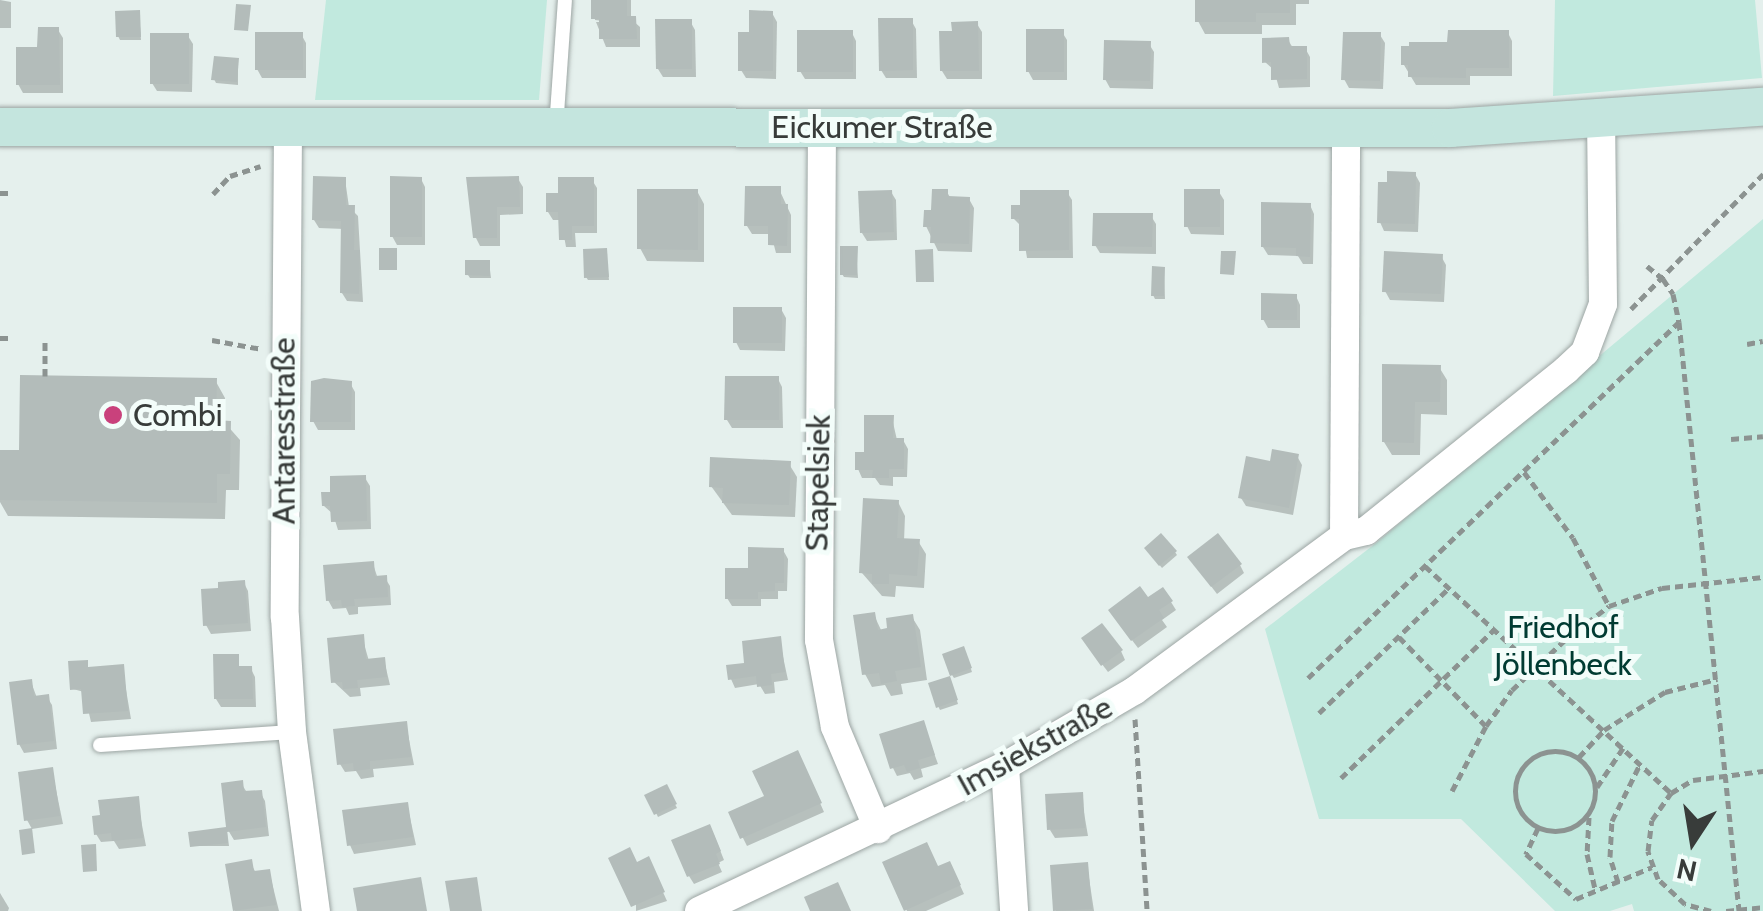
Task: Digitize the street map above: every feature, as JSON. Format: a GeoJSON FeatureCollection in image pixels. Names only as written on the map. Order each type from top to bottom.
{"type":"FeatureCollection","features":[{"type":"Feature","properties":{"kind":"main road","name":"Eickumer Straße"},"geometry":{"type":"LineString","coordinates":[[0,127],[288,140],[556,128],[1346,128],[1602,120],[1763,106]]}},
{"type":"Feature","properties":{"kind":"street","name":"Imsiekstraße"},"geometry":{"type":"LineString","coordinates":[[699,911],[1005,766],[1134,691],[1344,536],[1366,532],[1585,352],[1605,288],[1602,120]]}},
{"type":"Feature","properties":{"kind":"street","name":"Stapelsiek"},"geometry":{"type":"LineString","coordinates":[[822,127],[819,640],[835,727],[878,829]]}},
{"type":"Feature","properties":{"kind":"street"},"geometry":{"type":"LineString","coordinates":[[1344,536],[1346,128]]}},
{"type":"Feature","properties":{"kind":"street","name":"Antaresstraße"},"geometry":{"type":"LineString","coordinates":[[288,140],[284,581],[292,732],[316,911]]}},
{"type":"Feature","properties":{"kind":"street"},"geometry":{"type":"LineString","coordinates":[[1005,766],[1014,911]]}},
{"type":"Feature","properties":{"kind":"lane"},"geometry":{"type":"LineString","coordinates":[[556,128],[565,0]]}},
{"type":"Feature","properties":{"kind":"lane"},"geometry":{"type":"LineString","coordinates":[[100,745],[292,732]]}},
{"type":"Feature","properties":{"kind":"path"},"geometry":{"type":"LineString","coordinates":[[213,194],[230,176],[266,165],[288,140]]}},
{"type":"Feature","properties":{"kind":"path"},"geometry":{"type":"LineString","coordinates":[[1664,278],[1763,174]]}},
{"type":"Feature","properties":{"kind":"path"},"geometry":{"type":"LineString","coordinates":[[0,193],[9,193]]}},
{"type":"Feature","properties":{"kind":"path"},"geometry":{"type":"LineString","coordinates":[[1647,266],[1664,278],[1679,322],[1739,910]]}},
{"type":"Feature","properties":{"kind":"path"},"geometry":{"type":"LineString","coordinates":[[1308,678],[1679,322]]}},
{"type":"Feature","properties":{"kind":"path"},"geometry":{"type":"LineString","coordinates":[[46,339],[46,376]]}},
{"type":"Feature","properties":{"kind":"path"},"geometry":{"type":"LineString","coordinates":[[212,340],[285,354]]}},
{"type":"Feature","properties":{"kind":"path"},"geometry":{"type":"LineString","coordinates":[[1747,344],[1763,341]]}},
{"type":"Feature","properties":{"kind":"path"},"geometry":{"type":"LineString","coordinates":[[1731,439],[1763,436]]}},
{"type":"Feature","properties":{"kind":"path"},"geometry":{"type":"LineString","coordinates":[[1524,472],[1574,538],[1609,606]]}},
{"type":"Feature","properties":{"kind":"path"},"geometry":{"type":"LineString","coordinates":[[1425,566],[1671,793]]}},
{"type":"Feature","properties":{"kind":"path"},"geometry":{"type":"LineString","coordinates":[[1452,791],[1486,726],[1536,666],[1609,606],[1707,580],[1763,577]]}},
{"type":"Feature","properties":{"kind":"path"},"geometry":{"type":"LineString","coordinates":[[1320,713],[1450,588]]}},
{"type":"Feature","properties":{"kind":"path"},"geometry":{"type":"LineString","coordinates":[[1341,778],[1496,629]]}},
{"type":"Feature","properties":{"kind":"path"},"geometry":{"type":"LineString","coordinates":[[1399,637],[1486,726]]}},
{"type":"Feature","properties":{"kind":"path"},"geometry":{"type":"LineString","coordinates":[[1579,758],[1604,730],[1665,692],[1716,680]]}},
{"type":"Feature","properties":{"kind":"path"},"geometry":{"type":"LineString","coordinates":[[1134,691],[1147,911]]}},
{"type":"Feature","properties":{"kind":"path"},"geometry":{"type":"LineString","coordinates":[[1596,891],[1587,854],[1589,814],[1596,789],[1623,748]]}},
{"type":"Feature","properties":{"kind":"path"},"geometry":{"type":"LineString","coordinates":[[1589,814],[1560,831],[1538,828],[1519,810],[1515,796],[1520,770],[1540,753],[1554,750],[1579,758],[1588,766],[1596,789]]}},
{"type":"Feature","properties":{"kind":"path"},"geometry":{"type":"LineString","coordinates":[[1618,882],[1610,858],[1612,821],[1640,764]]}},
{"type":"Feature","properties":{"kind":"path"},"geometry":{"type":"LineString","coordinates":[[1711,911],[1675,898],[1652,867],[1648,852],[1652,820],[1671,793],[1692,780],[1763,771]]}},
{"type":"Feature","properties":{"kind":"path"},"geometry":{"type":"LineString","coordinates":[[1538,828],[1526,854],[1576,899],[1652,867]]}},
{"type":"Feature","properties":{"kind":"path"},"geometry":{"type":"LineString","coordinates":[[1726,911],[1763,907]]}},
{"type":"Feature","properties":{"kind":"green space"},"geometry":{"type":"Polygon","coordinates":[[[326,0],[547,0],[539,100],[315,100],[326,0]]]}},
{"type":"Feature","properties":{"kind":"green space"},"geometry":{"type":"Polygon","coordinates":[[[1555,0],[1755,0],[1762,78],[1553,96],[1555,0]]]}},
{"type":"Feature","properties":{"kind":"green space","name":"Friedhof Jöllenbeck"},"geometry":{"type":"Polygon","coordinates":[[[1763,219],[1763,911],[1634,911],[1632,904],[1610,911],[1555,911],[1461,819],[1319,819],[1265,629],[1376,543],[1763,219]]]}},
{"type":"Feature","properties":{"kind":"building"},"geometry":{"type":"Polygon","coordinates":[[[591,0],[627,0],[627,16],[636,16],[637,39],[599,39],[599,19],[591,19],[591,0]]]}},
{"type":"Feature","properties":{"kind":"building"},"geometry":{"type":"Polygon","coordinates":[[[1195,0],[1290,0],[1290,13],[1256,13],[1256,22],[1195,22],[1195,0]]]}},
{"type":"Feature","properties":{"kind":"building"},"geometry":{"type":"Polygon","coordinates":[[[236,4],[251,5],[248,31],[234,30],[236,4]]]}},
{"type":"Feature","properties":{"kind":"building"},"geometry":{"type":"Polygon","coordinates":[[[140,10],[141,37],[116,37],[115,11],[140,10]]]}},
{"type":"Feature","properties":{"kind":"building"},"geometry":{"type":"Polygon","coordinates":[[[749,10],[773,11],[773,71],[738,71],[738,32],[749,32],[749,10]]]}},
{"type":"Feature","properties":{"kind":"building"},"geometry":{"type":"Polygon","coordinates":[[[878,18],[913,18],[913,70],[879,71],[878,18]]]}},
{"type":"Feature","properties":{"kind":"building"},"geometry":{"type":"Polygon","coordinates":[[[655,19],[692,19],[692,69],[656,69],[655,19]]]}},
{"type":"Feature","properties":{"kind":"building"},"geometry":{"type":"Polygon","coordinates":[[[978,21],[979,71],[940,71],[939,31],[952,31],[951,22],[978,21]]]}},
{"type":"Feature","properties":{"kind":"building"},"geometry":{"type":"Polygon","coordinates":[[[38,27],[59,27],[60,85],[16,85],[16,47],[37,47],[38,27]]]}},
{"type":"Feature","properties":{"kind":"building"},"geometry":{"type":"Polygon","coordinates":[[[1026,29],[1064,29],[1064,72],[1026,72],[1026,29]]]}},
{"type":"Feature","properties":{"kind":"building"},"geometry":{"type":"Polygon","coordinates":[[[797,30],[853,30],[853,72],[797,72],[797,30]]]}},
{"type":"Feature","properties":{"kind":"building"},"geometry":{"type":"Polygon","coordinates":[[[1448,30],[1509,30],[1509,68],[1466,68],[1466,78],[1408,77],[1408,65],[1401,65],[1401,46],[1409,46],[1409,42],[1447,42],[1448,30]]]}},
{"type":"Feature","properties":{"kind":"building"},"geometry":{"type":"Polygon","coordinates":[[[255,32],[303,32],[303,70],[255,70],[255,32]]]}},
{"type":"Feature","properties":{"kind":"building"},"geometry":{"type":"Polygon","coordinates":[[[1343,32],[1381,32],[1380,81],[1341,80],[1343,32]]]}},
{"type":"Feature","properties":{"kind":"building"},"geometry":{"type":"Polygon","coordinates":[[[150,33],[189,33],[189,84],[150,84],[150,33]]]}},
{"type":"Feature","properties":{"kind":"building"},"geometry":{"type":"Polygon","coordinates":[[[1289,37],[1290,46],[1307,46],[1307,79],[1271,80],[1271,62],[1262,63],[1262,38],[1289,37]]]}},
{"type":"Feature","properties":{"kind":"building"},"geometry":{"type":"Polygon","coordinates":[[[1104,40],[1151,41],[1150,81],[1103,80],[1104,40]]]}},
{"type":"Feature","properties":{"kind":"building"},"geometry":{"type":"Polygon","coordinates":[[[214,56],[239,58],[237,82],[211,80],[214,56]]]}},
{"type":"Feature","properties":{"kind":"building"},"geometry":{"type":"Polygon","coordinates":[[[1387,171],[1416,172],[1415,224],[1377,223],[1378,182],[1387,182],[1387,171]]]}},
{"type":"Feature","properties":{"kind":"building"},"geometry":{"type":"Polygon","coordinates":[[[313,176],[346,177],[346,205],[355,205],[354,250],[360,250],[359,294],[340,293],[341,221],[312,220],[313,176]]]}},
{"type":"Feature","properties":{"kind":"building"},"geometry":{"type":"Polygon","coordinates":[[[390,176],[422,177],[422,237],[390,237],[390,176]]]}},
{"type":"Feature","properties":{"kind":"building"},"geometry":{"type":"Polygon","coordinates":[[[519,176],[520,207],[497,207],[497,238],[473,238],[466,177],[519,176]]]}},
{"type":"Feature","properties":{"kind":"building"},"geometry":{"type":"Polygon","coordinates":[[[558,177],[594,177],[594,226],[572,226],[572,240],[559,240],[558,212],[546,212],[546,193],[558,193],[558,177]]]}},
{"type":"Feature","properties":{"kind":"building"},"geometry":{"type":"Polygon","coordinates":[[[745,186],[781,186],[781,204],[788,204],[787,246],[768,245],[768,226],[744,226],[745,186]]]}},
{"type":"Feature","properties":{"kind":"building"},"geometry":{"type":"Polygon","coordinates":[[[637,189],[698,189],[698,250],[637,249],[637,189]]]}},
{"type":"Feature","properties":{"kind":"building"},"geometry":{"type":"Polygon","coordinates":[[[932,189],[948,189],[948,196],[970,197],[969,244],[930,243],[931,227],[923,227],[924,210],[931,210],[932,189]]]}},
{"type":"Feature","properties":{"kind":"building"},"geometry":{"type":"Polygon","coordinates":[[[1184,189],[1220,189],[1220,227],[1184,227],[1184,189]]]}},
{"type":"Feature","properties":{"kind":"building"},"geometry":{"type":"Polygon","coordinates":[[[892,190],[894,232],[860,233],[858,191],[892,190]]]}},
{"type":"Feature","properties":{"kind":"building"},"geometry":{"type":"Polygon","coordinates":[[[1020,190],[1069,190],[1069,250],[1019,251],[1019,219],[1011,219],[1011,205],[1020,205],[1020,190]]]}},
{"type":"Feature","properties":{"kind":"building"},"geometry":{"type":"Polygon","coordinates":[[[1261,202],[1311,203],[1310,257],[1296,256],[1296,248],[1261,247],[1261,202]]]}},
{"type":"Feature","properties":{"kind":"building"},"geometry":{"type":"Polygon","coordinates":[[[1093,213],[1153,213],[1152,247],[1092,246],[1093,213]]]}},
{"type":"Feature","properties":{"kind":"building"},"geometry":{"type":"Polygon","coordinates":[[[840,246],[858,246],[857,275],[840,275],[840,246]]]}},
{"type":"Feature","properties":{"kind":"building"},"geometry":{"type":"Polygon","coordinates":[[[379,248],[397,248],[397,270],[379,270],[379,248]]]}},
{"type":"Feature","properties":{"kind":"building"},"geometry":{"type":"Polygon","coordinates":[[[607,248],[609,277],[584,278],[583,249],[607,248]]]}},
{"type":"Feature","properties":{"kind":"building"},"geometry":{"type":"Polygon","coordinates":[[[933,249],[934,282],[916,282],[915,250],[933,249]]]}},
{"type":"Feature","properties":{"kind":"building"},"geometry":{"type":"Polygon","coordinates":[[[1221,251],[1236,251],[1234,275],[1220,274],[1221,251]]]}},
{"type":"Feature","properties":{"kind":"building"},"geometry":{"type":"Polygon","coordinates":[[[1384,251],[1443,254],[1441,294],[1382,292],[1384,251]]]}},
{"type":"Feature","properties":{"kind":"building"},"geometry":{"type":"Polygon","coordinates":[[[465,260],[490,260],[490,276],[465,275],[465,260]]]}},
{"type":"Feature","properties":{"kind":"building"},"geometry":{"type":"Polygon","coordinates":[[[1152,266],[1165,267],[1164,296],[1151,296],[1152,266]]]}},
{"type":"Feature","properties":{"kind":"building"},"geometry":{"type":"Polygon","coordinates":[[[1261,293],[1297,294],[1297,320],[1261,320],[1261,293]]]}},
{"type":"Feature","properties":{"kind":"building"},"geometry":{"type":"Polygon","coordinates":[[[733,307],[782,307],[782,343],[733,343],[733,307]]]}},
{"type":"Feature","properties":{"kind":"building"},"geometry":{"type":"Polygon","coordinates":[[[1382,364],[1441,365],[1440,402],[1415,402],[1414,443],[1382,442],[1382,364]]]}},
{"type":"Feature","properties":{"kind":"building"},"geometry":{"type":"Polygon","coordinates":[[[20,375],[217,378],[216,420],[231,421],[230,474],[217,474],[217,503],[0,500],[0,450],[19,450],[20,375]]]}},
{"type":"Feature","properties":{"kind":"building"},"geometry":{"type":"Polygon","coordinates":[[[725,376],[779,376],[779,420],[724,420],[725,376]]]}},
{"type":"Feature","properties":{"kind":"building"},"geometry":{"type":"Polygon","coordinates":[[[311,381],[352,381],[351,422],[310,422],[311,381]]]}},
{"type":"Feature","properties":{"kind":"building"},"geometry":{"type":"Polygon","coordinates":[[[864,415],[894,415],[893,438],[904,438],[904,469],[889,469],[889,478],[872,478],[873,470],[855,470],[855,452],[864,452],[864,415]]]}},
{"type":"Feature","properties":{"kind":"building"},"geometry":{"type":"Polygon","coordinates":[[[1272,449],[1299,454],[1289,508],[1238,498],[1246,456],[1270,461],[1272,449]]]}},
{"type":"Feature","properties":{"kind":"building"},"geometry":{"type":"Polygon","coordinates":[[[710,457],[791,461],[789,505],[722,503],[723,488],[709,487],[710,457]]]}},
{"type":"Feature","properties":{"kind":"building"},"geometry":{"type":"Polygon","coordinates":[[[366,475],[367,521],[331,522],[330,506],[322,506],[321,492],[330,492],[330,476],[366,475]]]}},
{"type":"Feature","properties":{"kind":"building"},"geometry":{"type":"Polygon","coordinates":[[[863,498],[899,500],[897,538],[920,539],[917,576],[889,574],[889,584],[872,584],[872,574],[859,573],[863,498]]]}},
{"type":"Feature","properties":{"kind":"building"},"geometry":{"type":"Polygon","coordinates":[[[1161,533],[1177,551],[1159,566],[1144,548],[1161,533]]]}},
{"type":"Feature","properties":{"kind":"building"},"geometry":{"type":"Polygon","coordinates":[[[1218,533],[1242,564],[1211,587],[1187,557],[1218,533]]]}},
{"type":"Feature","properties":{"kind":"building"},"geometry":{"type":"Polygon","coordinates":[[[748,547],[784,548],[784,583],[775,583],[775,591],[758,592],[758,599],[725,599],[725,568],[748,568],[748,547]]]}},
{"type":"Feature","properties":{"kind":"building"},"geometry":{"type":"Polygon","coordinates":[[[374,561],[375,576],[387,575],[388,597],[354,599],[355,606],[342,607],[341,600],[326,601],[323,565],[374,561]]]}},
{"type":"Feature","properties":{"kind":"building"},"geometry":{"type":"Polygon","coordinates":[[[245,580],[248,623],[203,626],[201,589],[218,588],[218,582],[245,580]]]}},
{"type":"Feature","properties":{"kind":"building"},"geometry":{"type":"Polygon","coordinates":[[[1140,586],[1148,597],[1163,587],[1173,601],[1159,610],[1164,618],[1131,641],[1108,610],[1140,586]]]}},
{"type":"Feature","properties":{"kind":"building"},"geometry":{"type":"Polygon","coordinates":[[[875,612],[878,630],[887,628],[886,618],[913,614],[921,667],[895,671],[897,681],[881,684],[879,673],[862,675],[853,615],[875,612]]]}},
{"type":"Feature","properties":{"kind":"building"},"geometry":{"type":"Polygon","coordinates":[[[1102,623],[1123,650],[1101,666],[1081,638],[1102,623]]]}},
{"type":"Feature","properties":{"kind":"building"},"geometry":{"type":"Polygon","coordinates":[[[364,634],[366,659],[385,657],[387,677],[357,680],[358,688],[343,689],[342,682],[331,683],[327,638],[364,634]]]}},
{"type":"Feature","properties":{"kind":"building"},"geometry":{"type":"Polygon","coordinates":[[[781,636],[785,672],[771,674],[772,685],[757,687],[756,676],[728,680],[726,665],[744,663],[742,641],[781,636]]]}},
{"type":"Feature","properties":{"kind":"building"},"geometry":{"type":"Polygon","coordinates":[[[964,646],[972,668],[950,676],[942,654],[964,646]]]}},
{"type":"Feature","properties":{"kind":"building"},"geometry":{"type":"Polygon","coordinates":[[[213,654],[239,654],[239,666],[252,666],[253,699],[214,699],[213,654]]]}},
{"type":"Feature","properties":{"kind":"building"},"geometry":{"type":"Polygon","coordinates":[[[88,660],[88,667],[124,664],[128,711],[83,714],[81,689],[70,690],[68,661],[88,660]]]}},
{"type":"Feature","properties":{"kind":"building"},"geometry":{"type":"Polygon","coordinates":[[[950,676],[958,700],[936,708],[928,683],[950,676]]]}},
{"type":"Feature","properties":{"kind":"building"},"geometry":{"type":"Polygon","coordinates":[[[32,679],[34,696],[49,694],[54,741],[17,745],[9,682],[32,679]]]}},
{"type":"Feature","properties":{"kind":"building"},"geometry":{"type":"Polygon","coordinates":[[[924,720],[935,755],[918,760],[920,768],[907,772],[904,765],[890,769],[879,734],[924,720]]]}},
{"type":"Feature","properties":{"kind":"building"},"geometry":{"type":"Polygon","coordinates":[[[407,721],[411,757],[370,761],[370,769],[354,771],[353,763],[337,765],[333,729],[407,721]]]}},
{"type":"Feature","properties":{"kind":"building"},"geometry":{"type":"Polygon","coordinates":[[[798,750],[822,803],[740,839],[728,812],[764,796],[752,771],[798,750]]]}},
{"type":"Feature","properties":{"kind":"building"},"geometry":{"type":"Polygon","coordinates":[[[53,767],[60,816],[24,821],[18,772],[53,767]]]}},
{"type":"Feature","properties":{"kind":"building"},"geometry":{"type":"Polygon","coordinates":[[[243,780],[244,791],[262,790],[266,827],[227,832],[228,843],[190,847],[188,832],[226,827],[221,783],[243,780]]]}},
{"type":"Feature","properties":{"kind":"building"},"geometry":{"type":"Polygon","coordinates":[[[667,784],[677,804],[654,815],[644,795],[667,784]]]}},
{"type":"Feature","properties":{"kind":"building"},"geometry":{"type":"Polygon","coordinates":[[[1083,792],[1085,828],[1047,830],[1045,794],[1083,792]]]}},
{"type":"Feature","properties":{"kind":"building"},"geometry":{"type":"Polygon","coordinates":[[[139,796],[143,838],[112,841],[111,833],[94,835],[92,816],[100,815],[98,800],[139,796]]]}},
{"type":"Feature","properties":{"kind":"building"},"geometry":{"type":"Polygon","coordinates":[[[408,802],[413,837],[347,846],[342,810],[408,802]]]}},
{"type":"Feature","properties":{"kind":"building"},"geometry":{"type":"Polygon","coordinates":[[[710,824],[721,851],[716,854],[720,864],[687,877],[671,840],[710,824]]]}},
{"type":"Feature","properties":{"kind":"building"},"geometry":{"type":"Polygon","coordinates":[[[32,828],[35,853],[22,855],[19,830],[32,828]]]}},
{"type":"Feature","properties":{"kind":"building"},"geometry":{"type":"Polygon","coordinates":[[[927,842],[938,866],[950,861],[961,885],[904,911],[882,862],[927,842]]]}},
{"type":"Feature","properties":{"kind":"building"},"geometry":{"type":"Polygon","coordinates":[[[96,844],[97,871],[83,872],[81,845],[96,844]]]}},
{"type":"Feature","properties":{"kind":"building"},"geometry":{"type":"Polygon","coordinates":[[[630,847],[637,862],[649,856],[665,892],[631,907],[608,858],[630,847]]]}},
{"type":"Feature","properties":{"kind":"building"},"geometry":{"type":"Polygon","coordinates":[[[252,859],[254,871],[270,869],[276,905],[233,911],[225,864],[252,859]]]}},
{"type":"Feature","properties":{"kind":"building"},"geometry":{"type":"Polygon","coordinates":[[[1088,862],[1092,909],[1053,911],[1050,865],[1088,862]]]}},
{"type":"Feature","properties":{"kind":"building"},"geometry":{"type":"Polygon","coordinates":[[[421,877],[427,911],[357,911],[353,888],[421,877]]]}},
{"type":"Feature","properties":{"kind":"building"},"geometry":{"type":"Polygon","coordinates":[[[477,877],[482,911],[450,911],[445,881],[477,877]]]}},
{"type":"Feature","properties":{"kind":"building"},"geometry":{"type":"Polygon","coordinates":[[[838,882],[851,911],[810,911],[804,897],[838,882]]]}},
{"type":"Feature","properties":{"kind":"place","name":"Combi"},"geometry":{"type":"Point","coordinates":[113,415]}}]}
